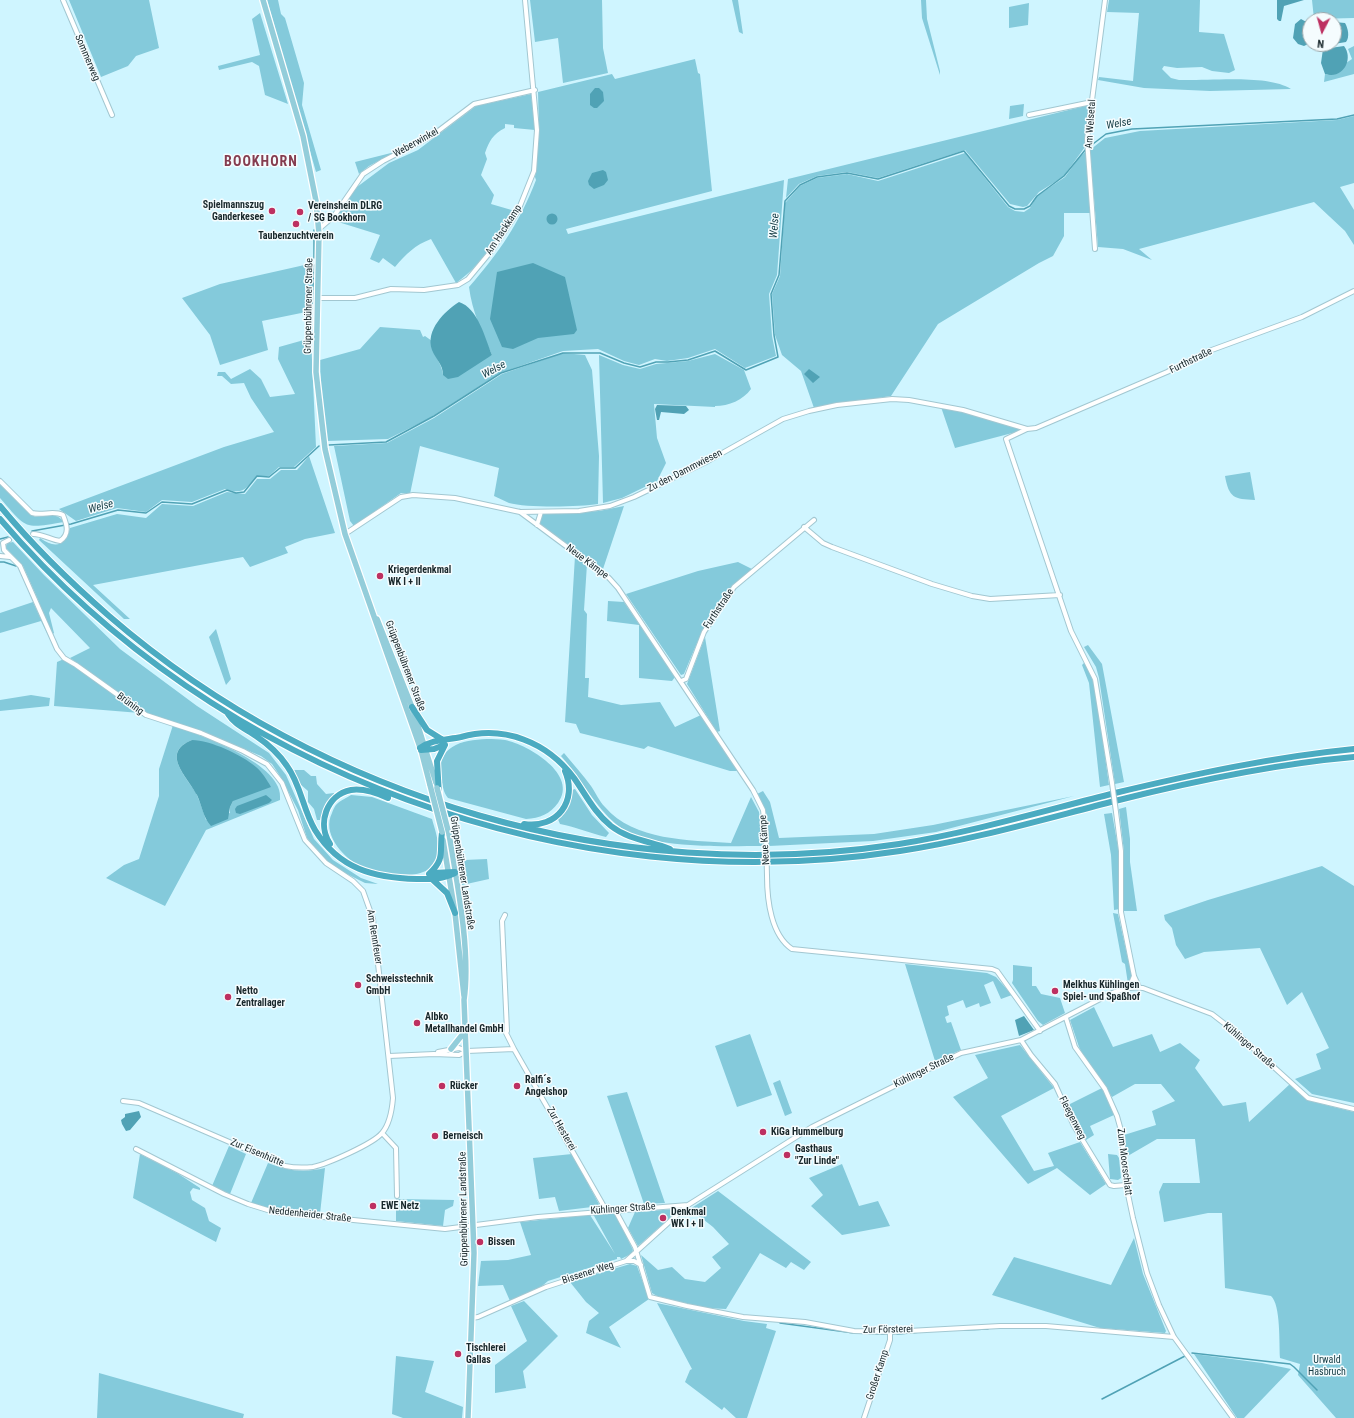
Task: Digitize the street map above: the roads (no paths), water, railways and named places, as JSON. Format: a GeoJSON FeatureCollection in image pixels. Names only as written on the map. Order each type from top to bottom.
{"type":"FeatureCollection","features":[{"type":"Feature","properties":{"kind":"highway"},"geometry":{"type":"LineString","coordinates":[[0,506],[58,570],[116,621],[166,662],[236,709],[318,754],[409,793],[491,819],[584,840],[675,851],[778,854],[821,852],[896,844],[1002,823],[1206,772],[1286,758],[1354,750]]}},
{"type":"Feature","properties":{"kind":"highway"},"geometry":{"type":"LineString","coordinates":[[0,519],[44,566],[97,616],[166,671],[227,713],[308,758],[400,798],[476,823],[550,842],[605,851],[692,860],[800,861],[875,854],[935,846],[1200,781],[1259,769],[1354,757]]}},
{"type":"Feature","properties":{"kind":"highway"},"geometry":{"type":"LineString","coordinates":[[412,707],[427,730],[444,742]]}},
{"type":"Feature","properties":{"kind":"highway"},"geometry":{"type":"LineString","coordinates":[[227,713],[232,720],[267,744],[287,765],[298,786],[314,828],[321,839],[339,857],[367,873],[393,879],[441,880],[452,873]]}},
{"type":"Feature","properties":{"kind":"highway"},"geometry":{"type":"LineString","coordinates":[[423,748],[457,738],[488,733],[511,735],[542,749],[563,766],[574,778],[591,805],[612,826],[635,839],[661,845],[675,851]]}},
{"type":"Feature","properties":{"kind":"highway"},"geometry":{"type":"LineString","coordinates":[[439,791],[436,764],[444,742]]}},
{"type":"Feature","properties":{"kind":"highway"},"geometry":{"type":"LineString","coordinates":[[491,819],[497,818],[528,825],[543,823],[551,820],[562,810],[569,798],[570,785],[563,766]]}},
{"type":"Feature","properties":{"kind":"highway"},"geometry":{"type":"LineString","coordinates":[[339,857],[326,838],[323,829],[325,815],[334,799],[342,793],[359,790],[391,799],[400,798]]}},
{"type":"Feature","properties":{"kind":"highway"},"geometry":{"type":"LineString","coordinates":[[429,874],[438,864],[442,856],[442,832]]}},
{"type":"Feature","properties":{"kind":"highway"},"geometry":{"type":"LineString","coordinates":[[416,879],[429,874],[452,873]]}},
{"type":"Feature","properties":{"kind":"highway"},"geometry":{"type":"LineString","coordinates":[[433,880],[447,893],[455,913]]}},
{"type":"Feature","properties":{"kind":"main road","name":"Grüppenbührener Straße"},"geometry":{"type":"LineString","coordinates":[[262,0],[303,136],[312,174],[319,229],[316,372],[325,449],[345,534],[373,612],[393,655],[412,707],[417,729]]}},
{"type":"Feature","properties":{"kind":"main road","name":"Grüppenbührener Straße"},"geometry":{"type":"LineString","coordinates":[[373,612],[377,628],[417,729]]}},
{"type":"Feature","properties":{"kind":"main road","name":"Grüppenbührener Landstraße"},"geometry":{"type":"LineString","coordinates":[[417,729],[439,791],[449,834],[461,987],[464,1000],[474,1224],[468,1418]]}},
{"type":"Feature","properties":{"kind":"main road","name":"Grüppenbührener Landstraße"},"geometry":{"type":"LineString","coordinates":[[423,748],[430,785],[452,873],[464,942],[466,986],[464,1000]]}},
{"type":"Feature","properties":{"kind":"main road"},"geometry":{"type":"LineString","coordinates":[[451,1049],[466,1030]]}},
{"type":"Feature","properties":{"kind":"street","name":"Sommerweg"},"geometry":{"type":"LineString","coordinates":[[63,0],[112,115]]}},
{"type":"Feature","properties":{"kind":"street","name":"Am Hackkamp"},"geometry":{"type":"LineString","coordinates":[[318,298],[355,298],[391,289],[443,288],[458,285],[468,279],[492,250],[518,211],[530,184],[534,170],[537,130],[535,90],[525,0]]}},
{"type":"Feature","properties":{"kind":"street","name":"Am Welsetal"},"geometry":{"type":"LineString","coordinates":[[1095,249],[1088,145],[1105,0]]}},
{"type":"Feature","properties":{"kind":"street","name":"Weberwinkel"},"geometry":{"type":"LineString","coordinates":[[319,229],[334,216],[363,174],[383,161],[433,135],[474,104],[535,90]]}},
{"type":"Feature","properties":{"kind":"street"},"geometry":{"type":"LineString","coordinates":[[1029,115],[1092,102]]}},
{"type":"Feature","properties":{"kind":"street","name":"Furthstraße"},"geometry":{"type":"LineString","coordinates":[[1060,595],[1006,439],[1027,429],[1036,428],[1168,372],[1209,352],[1302,317],[1354,291]]}},
{"type":"Feature","properties":{"kind":"street","name":"Zu den Dammwiesen"},"geometry":{"type":"LineString","coordinates":[[345,534],[401,496],[413,495],[456,498],[520,512],[579,511],[599,509],[622,502],[708,461],[783,419],[809,411],[837,405],[892,399],[910,400],[963,410],[1027,429]]}},
{"type":"Feature","properties":{"kind":"street"},"geometry":{"type":"LineString","coordinates":[[0,481],[32,513],[37,515],[57,512],[63,515],[68,530],[65,538],[60,541],[52,540],[39,534],[34,534]]}},
{"type":"Feature","properties":{"kind":"street","name":"Neue Kämpe"},"geometry":{"type":"LineString","coordinates":[[520,512],[609,578],[624,596],[759,801],[764,816],[766,837],[768,899],[777,930],[785,944],[792,949],[992,969],[997,971],[1040,1031]]}},
{"type":"Feature","properties":{"kind":"street"},"geometry":{"type":"LineString","coordinates":[[537,525],[541,512]]}},
{"type":"Feature","properties":{"kind":"street","name":"Furthstraße"},"geometry":{"type":"LineString","coordinates":[[681,681],[686,679],[704,632],[734,587],[814,520]]}},
{"type":"Feature","properties":{"kind":"street"},"geometry":{"type":"LineString","coordinates":[[804,527],[823,543],[832,547],[932,584],[972,596],[990,599],[1060,595],[1072,631],[1095,679],[1112,783],[1121,851],[1121,912],[1134,976],[1139,987]]}},
{"type":"Feature","properties":{"kind":"street","name":"Brüning"},"geometry":{"type":"LineString","coordinates":[[10,540],[2,545],[4,550],[20,566],[57,649],[64,658],[146,715],[201,732],[261,760],[276,773],[290,802]]}},
{"type":"Feature","properties":{"kind":"street"},"geometry":{"type":"LineString","coordinates":[[0,556],[10,557]]}},
{"type":"Feature","properties":{"kind":"street","name":"Am Rennfeuer"},"geometry":{"type":"LineString","coordinates":[[290,802],[305,840],[326,863],[363,891],[367,899],[376,933],[389,1056]]}},
{"type":"Feature","properties":{"kind":"street","name":"Zur Hesterei"},"geometry":{"type":"LineString","coordinates":[[505,915],[502,921],[506,1033],[606,1210]]}},
{"type":"Feature","properties":{"kind":"street"},"geometry":{"type":"LineString","coordinates":[[1129,988],[1134,976]]}},
{"type":"Feature","properties":{"kind":"street","name":"Kühlinger Straße"},"geometry":{"type":"LineString","coordinates":[[474,1224],[606,1210],[688,1205],[812,1127],[961,1053],[1021,1040],[1104,997],[1129,988],[1139,987],[1212,1014],[1234,1031],[1308,1098],[1354,1109]]}},
{"type":"Feature","properties":{"kind":"street","name":"Zum Moorschlatt"},"geometry":{"type":"LineString","coordinates":[[1066,1018],[1075,1047],[1105,1090],[1117,1116],[1123,1140],[1126,1185],[1147,1273],[1159,1305],[1174,1336],[1233,1418]]}},
{"type":"Feature","properties":{"kind":"street","name":"Fleegenweg"},"geometry":{"type":"LineString","coordinates":[[1021,1040],[1031,1055],[1055,1084],[1074,1126],[1110,1185],[1126,1185]]}},
{"type":"Feature","properties":{"kind":"street"},"geometry":{"type":"LineString","coordinates":[[434,1054],[459,1048],[467,1051],[514,1049]]}},
{"type":"Feature","properties":{"kind":"street"},"geometry":{"type":"LineString","coordinates":[[397,1196],[396,1148],[382,1133],[389,1120],[393,1098],[389,1056],[434,1054],[459,1055],[467,1051]]}},
{"type":"Feature","properties":{"kind":"street","name":"Zur Eisenhütte"},"geometry":{"type":"LineString","coordinates":[[124,1101],[139,1103],[285,1166],[298,1168],[315,1166],[368,1144],[382,1133]]}},
{"type":"Feature","properties":{"kind":"street","name":"Neddenheider Straße"},"geometry":{"type":"LineString","coordinates":[[136,1149],[224,1194],[265,1210],[445,1229],[474,1224]]}},
{"type":"Feature","properties":{"kind":"street","name":"Bissener Weg"},"geometry":{"type":"LineString","coordinates":[[472,1318],[478,1317],[546,1287],[626,1261],[688,1205]]}},
{"type":"Feature","properties":{"kind":"street"},"geometry":{"type":"LineString","coordinates":[[615,1210],[637,1252]]}},
{"type":"Feature","properties":{"kind":"street","name":"Zur Försterei"},"geometry":{"type":"LineString","coordinates":[[637,1252],[650,1297],[744,1317],[804,1322],[854,1331],[890,1332],[1000,1326],[1038,1326],[1174,1336]]}},
{"type":"Feature","properties":{"kind":"street"},"geometry":{"type":"LineString","coordinates":[[626,1261],[634,1261],[641,1265]]}},
{"type":"Feature","properties":{"kind":"street","name":"Großer Kamp"},"geometry":{"type":"LineString","coordinates":[[864,1418],[890,1340],[890,1332]]}},
{"type":"Feature","properties":{"kind":"waterway","name":"Welse"},"geometry":{"type":"LineString","coordinates":[[1089,147],[1106,134],[1132,129],[1337,119],[1354,115]]}},
{"type":"Feature","properties":{"kind":"waterway","name":"Welse"},"geometry":{"type":"LineString","coordinates":[[329,445],[386,442],[434,416],[501,373],[563,353],[600,353],[624,363],[640,367],[656,362],[688,360],[715,351],[746,370],[778,357],[774,335],[771,294],[779,275],[785,201],[800,185],[817,177],[847,173],[878,179],[964,151],[1009,206],[1015,209],[1024,209],[1030,206],[1037,196],[1064,176],[1086,149]]}},
{"type":"Feature","properties":{"kind":"waterway"},"geometry":{"type":"LineString","coordinates":[[314,230],[314,258]]}},
{"type":"Feature","properties":{"kind":"waterway"},"geometry":{"type":"LineString","coordinates":[[312,310],[314,265]]}},
{"type":"Feature","properties":{"kind":"waterway","name":"Welse"},"geometry":{"type":"LineString","coordinates":[[32,531],[71,524],[118,510],[146,513],[162,502],[192,504],[227,490],[236,493],[244,492],[257,476],[269,477],[280,468],[295,468],[319,446]]}},
{"type":"Feature","properties":{"kind":"waterway","name":"Welse"},"geometry":{"type":"LineString","coordinates":[[0,539],[8,537]]}},
{"type":"Feature","properties":{"kind":"waterway"},"geometry":{"type":"LineString","coordinates":[[0,562],[16,566]]}},
{"type":"Feature","properties":{"kind":"waterway"},"geometry":{"type":"LineString","coordinates":[[780,1323],[854,1333],[884,1334]]}},
{"type":"Feature","properties":{"kind":"waterway"},"geometry":{"type":"LineString","coordinates":[[964,1330],[988,1329]]}},
{"type":"Feature","properties":{"kind":"waterway"},"geometry":{"type":"LineString","coordinates":[[897,1334],[921,1332]]}},
{"type":"Feature","properties":{"kind":"waterway"},"geometry":{"type":"LineString","coordinates":[[1192,1353],[1290,1364],[1317,1390]]}},
{"type":"Feature","properties":{"kind":"waterway"},"geometry":{"type":"LineString","coordinates":[[1102,1399],[1185,1356]]}},
{"type":"Feature","properties":{"kind":"place","name":"Spielmannszug Ganderkesee"},"geometry":{"type":"Point","coordinates":[272,211]}},
{"type":"Feature","properties":{"kind":"place","name":"Vereinsheim DLRG / SG Bookhorn"},"geometry":{"type":"Point","coordinates":[300,212]}},
{"type":"Feature","properties":{"kind":"place","name":"Taubenzuchtverein"},"geometry":{"type":"Point","coordinates":[296,224]}},
{"type":"Feature","properties":{"kind":"place","name":"Kriegerdenkmal WK I + II"},"geometry":{"type":"Point","coordinates":[380,576]}},
{"type":"Feature","properties":{"kind":"place","name":"Schweisstechnik GmbH"},"geometry":{"type":"Point","coordinates":[358,985]}},
{"type":"Feature","properties":{"kind":"place","name":"Melkhus Kühlingen Spiel- und Spaßhof"},"geometry":{"type":"Point","coordinates":[1055,991]}},
{"type":"Feature","properties":{"kind":"place","name":"Netto Zentrallager"},"geometry":{"type":"Point","coordinates":[228,997]}},
{"type":"Feature","properties":{"kind":"place","name":"Albko Metallhandel GmbH"},"geometry":{"type":"Point","coordinates":[417,1023]}},
{"type":"Feature","properties":{"kind":"place","name":"Rücker"},"geometry":{"type":"Point","coordinates":[442,1086]}},
{"type":"Feature","properties":{"kind":"place","name":"Ralfi´s Angelshop"},"geometry":{"type":"Point","coordinates":[517,1086]}},
{"type":"Feature","properties":{"kind":"place","name":"KiGa Hummelburg"},"geometry":{"type":"Point","coordinates":[763,1132]}},
{"type":"Feature","properties":{"kind":"place","name":"Berneisch"},"geometry":{"type":"Point","coordinates":[435,1136]}},
{"type":"Feature","properties":{"kind":"place","name":"Gasthaus \"Zur Linde\""},"geometry":{"type":"Point","coordinates":[787,1155]}},
{"type":"Feature","properties":{"kind":"place","name":"EWE Netz"},"geometry":{"type":"Point","coordinates":[373,1206]}},
{"type":"Feature","properties":{"kind":"place","name":"Denkmal WK I + II"},"geometry":{"type":"Point","coordinates":[663,1218]}},
{"type":"Feature","properties":{"kind":"place","name":"Bissen"},"geometry":{"type":"Point","coordinates":[480,1242]}},
{"type":"Feature","properties":{"kind":"place","name":"Tischlerei Gallas"},"geometry":{"type":"Point","coordinates":[458,1354]}},
{"type":"Feature","properties":{"kind":"district","name":"BOOKHORN"},"geometry":{"type":"Point","coordinates":[261,162]}},
{"type":"Feature","properties":{"kind":"park label","name":"Urwald Hasbruch"},"geometry":{"type":"Point","coordinates":[1327,1366]}}]}
